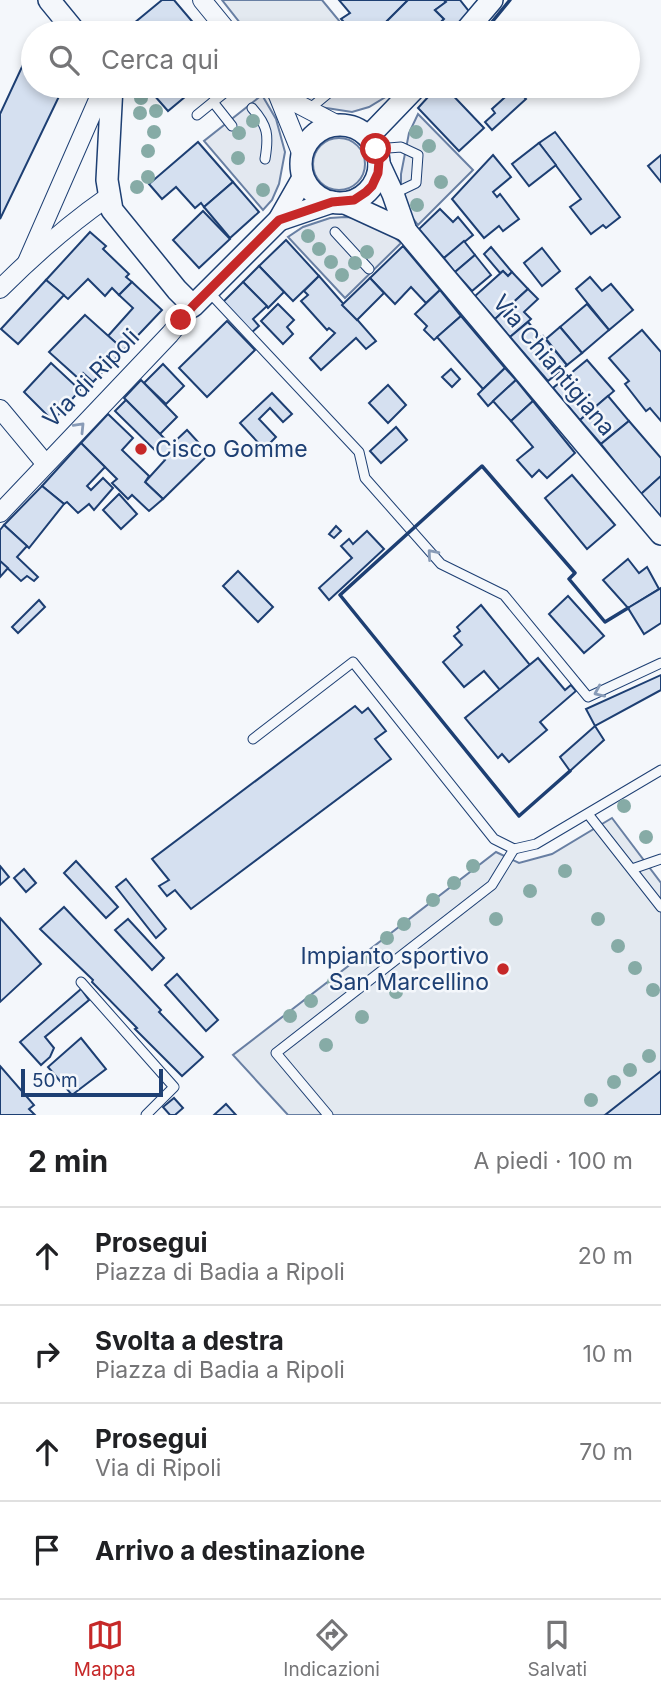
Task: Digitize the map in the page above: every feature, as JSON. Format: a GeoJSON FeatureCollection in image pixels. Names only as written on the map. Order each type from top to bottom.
{"type":"FeatureCollection","features":[{"type":"Feature","properties":{"kind":"street"},"geometry":{"type":"LineString","coordinates":[[50,0],[67,21]]}},
{"type":"Feature","properties":{"kind":"street"},"geometry":{"type":"LineString","coordinates":[[202,0],[219,21]]}},
{"type":"Feature","properties":{"kind":"street"},"geometry":{"type":"LineString","coordinates":[[474,21],[492,0]]}},
{"type":"Feature","properties":{"kind":"street"},"geometry":{"type":"LineString","coordinates":[[27,262],[100,98]]}},
{"type":"Feature","properties":{"kind":"street"},"geometry":{"type":"LineString","coordinates":[[111,98],[108,197],[116,217],[200,298]]}},
{"type":"Feature","properties":{"kind":"street"},"geometry":{"type":"LineString","coordinates":[[278,98],[302,155]]}},
{"type":"Feature","properties":{"kind":"street"},"geometry":{"type":"LineString","coordinates":[[289,98],[338,125],[356,128],[374,150]]}},
{"type":"Feature","properties":{"kind":"street"},"geometry":{"type":"LineString","coordinates":[[338,125],[324,128],[315,134],[306,145],[301,166],[303,178],[311,190],[319,197],[339,202],[360,197],[372,186],[374,150],[409,98]]}},
{"type":"Feature","properties":{"kind":"street","name":"Via Chiantigiana"},"geometry":{"type":"LineString","coordinates":[[374,150],[406,231],[661,534]]}},
{"type":"Feature","properties":{"kind":"street","name":"Via di Ripoli"},"geometry":{"type":"LineString","coordinates":[[0,513],[170,334],[200,298],[279,220],[303,178]]}},
{"type":"Feature","properties":{"kind":"street"},"geometry":{"type":"LineString","coordinates":[[0,289],[27,262],[108,197]]}},
{"type":"Feature","properties":{"kind":"street","name":"Via Chiantigiana"},"geometry":{"type":"LineString","coordinates":[[339,202],[406,231]]}},
{"type":"Feature","properties":{"kind":"street","name":"Via di Ripoli"},"geometry":{"type":"LineString","coordinates":[[279,220],[339,202]]}},
{"type":"Feature","properties":{"kind":"street"},"geometry":{"type":"LineString","coordinates":[[0,409],[45,463]]}},
{"type":"Feature","properties":{"kind":"lane"},"geometry":{"type":"LineString","coordinates":[[197,115],[218,98]]}},
{"type":"Feature","properties":{"kind":"lane"},"geometry":{"type":"LineString","coordinates":[[308,110],[322,98]]}},
{"type":"Feature","properties":{"kind":"lane"},"geometry":{"type":"LineString","coordinates":[[213,102],[232,126]]}},
{"type":"Feature","properties":{"kind":"lane"},"geometry":{"type":"LineString","coordinates":[[252,108],[264,121],[267,134],[265,159]]}},
{"type":"Feature","properties":{"kind":"lane"},"geometry":{"type":"LineString","coordinates":[[374,150],[401,147],[418,155],[416,183],[393,194]]}},
{"type":"Feature","properties":{"kind":"lane"},"geometry":{"type":"LineString","coordinates":[[335,232],[369,268]]}},
{"type":"Feature","properties":{"kind":"lane"},"geometry":{"type":"LineString","coordinates":[[200,298],[359,452],[365,478],[442,564],[505,595],[588,697],[661,663]]}},
{"type":"Feature","properties":{"kind":"lane"},"geometry":{"type":"LineString","coordinates":[[253,739],[354,662],[494,839],[514,849],[536,844],[661,770]]}},
{"type":"Feature","properties":{"kind":"lane"},"geometry":{"type":"LineString","coordinates":[[588,814],[661,907]]}},
{"type":"Feature","properties":{"kind":"lane"},"geometry":{"type":"LineString","coordinates":[[328,1115],[276,1053],[492,886],[514,849]]}},
{"type":"Feature","properties":{"kind":"lane"},"geometry":{"type":"LineString","coordinates":[[632,869],[661,859]]}},
{"type":"Feature","properties":{"kind":"lane"},"geometry":{"type":"LineString","coordinates":[[81,982],[174,1087],[146,1115]]}},
{"type":"Feature","properties":{"kind":"shaded area"},"geometry":{"type":"Polygon","coordinates":[[[222,0],[322,0],[339,21],[239,21],[222,0]]]}},
{"type":"Feature","properties":{"kind":"shaded area"},"geometry":{"type":"Polygon","coordinates":[[[258,98],[264,98],[276,119],[285,152],[279,184],[272,200],[263,210],[204,141],[258,98]]]}},
{"type":"Feature","properties":{"kind":"shaded area"},"geometry":{"type":"Polygon","coordinates":[[[305,98],[384,98],[369,107],[352,112],[320,107],[305,98]]]}},
{"type":"Feature","properties":{"kind":"shaded area"},"geometry":{"type":"Polygon","coordinates":[[[418,114],[473,170],[418,225],[408,212],[401,195],[401,174],[409,133],[418,114]]]}},
{"type":"Feature","properties":{"kind":"shaded area"},"geometry":{"type":"Polygon","coordinates":[[[339,138],[349,140],[357,146],[363,154],[363,174],[357,182],[349,188],[339,190],[329,188],[321,182],[315,174],[313,164],[315,154],[321,146],[329,140],[339,138]]]}},
{"type":"Feature","properties":{"kind":"shaded area"},"geometry":{"type":"Polygon","coordinates":[[[330,218],[359,218],[392,235],[401,243],[345,298],[288,237],[303,227],[330,218]]]}},
{"type":"Feature","properties":{"kind":"shaded area","name":"Impianto sportivo San Marcellino"},"geometry":{"type":"Polygon","coordinates":[[[612,818],[661,883],[661,1115],[288,1115],[233,1055],[496,852],[519,863],[552,854],[612,818]]]}},
{"type":"Feature","properties":{"kind":"building"},"geometry":{"type":"Polygon","coordinates":[[[162,0],[174,0],[192,21],[137,21],[162,0]]]}},
{"type":"Feature","properties":{"kind":"building"},"geometry":{"type":"Polygon","coordinates":[[[339,0],[408,0],[387,21],[341,19],[350,13],[339,0]]]}},
{"type":"Feature","properties":{"kind":"building"},"geometry":{"type":"Polygon","coordinates":[[[408,0],[446,2],[435,10],[444,19],[442,21],[387,21],[408,0]]]}},
{"type":"Feature","properties":{"kind":"building"},"geometry":{"type":"Polygon","coordinates":[[[444,0],[460,0],[471,14],[464,21],[442,21],[444,19],[435,10],[446,2],[444,0]]]}},
{"type":"Feature","properties":{"kind":"building"},"geometry":{"type":"Polygon","coordinates":[[[21,69],[21,98],[58,98],[0,219],[0,114],[21,69]]]}},
{"type":"Feature","properties":{"kind":"building"},"geometry":{"type":"Polygon","coordinates":[[[157,98],[184,98],[168,111],[157,98]]]}},
{"type":"Feature","properties":{"kind":"building"},"geometry":{"type":"Polygon","coordinates":[[[427,98],[455,98],[484,128],[459,151],[418,108],[427,98]]]}},
{"type":"Feature","properties":{"kind":"building"},"geometry":{"type":"Polygon","coordinates":[[[504,98],[526,99],[492,130],[485,122],[495,113],[492,109],[504,98]]]}},
{"type":"Feature","properties":{"kind":"building"},"geometry":{"type":"Polygon","coordinates":[[[555,132],[620,217],[606,228],[603,225],[591,234],[570,207],[581,199],[539,143],[555,132]]]}},
{"type":"Feature","properties":{"kind":"building"},"geometry":{"type":"Polygon","coordinates":[[[198,142],[233,182],[204,207],[201,203],[195,208],[176,187],[162,199],[149,184],[198,142]]]}},
{"type":"Feature","properties":{"kind":"building"},"geometry":{"type":"Polygon","coordinates":[[[539,143],[556,165],[529,186],[512,164],[539,143]]]}},
{"type":"Feature","properties":{"kind":"building"},"geometry":{"type":"Polygon","coordinates":[[[493,155],[511,177],[493,192],[497,197],[500,194],[519,219],[503,231],[499,226],[484,238],[452,199],[493,155]]]}},
{"type":"Feature","properties":{"kind":"building"},"geometry":{"type":"Polygon","coordinates":[[[661,155],[661,182],[648,166],[661,155]]]}},
{"type":"Feature","properties":{"kind":"building"},"geometry":{"type":"Polygon","coordinates":[[[233,182],[259,212],[230,238],[204,207],[233,182]]]}},
{"type":"Feature","properties":{"kind":"building"},"geometry":{"type":"Polygon","coordinates":[[[440,209],[453,222],[458,217],[473,235],[444,258],[419,229],[440,209]]]}},
{"type":"Feature","properties":{"kind":"building"},"geometry":{"type":"Polygon","coordinates":[[[203,211],[230,239],[199,268],[173,240],[203,211]]]}},
{"type":"Feature","properties":{"kind":"building"},"geometry":{"type":"Polygon","coordinates":[[[90,232],[106,246],[103,249],[129,274],[126,277],[132,282],[119,295],[112,288],[105,296],[88,279],[68,299],[46,280],[90,232]]]}},
{"type":"Feature","properties":{"kind":"building"},"geometry":{"type":"Polygon","coordinates":[[[286,240],[319,276],[293,301],[259,266],[286,240]]]}},
{"type":"Feature","properties":{"kind":"building"},"geometry":{"type":"Polygon","coordinates":[[[464,241],[475,255],[455,272],[444,258],[464,241]]]}},
{"type":"Feature","properties":{"kind":"building"},"geometry":{"type":"Polygon","coordinates":[[[403,246],[440,290],[426,303],[411,287],[395,304],[370,278],[403,246]]]}},
{"type":"Feature","properties":{"kind":"building"},"geometry":{"type":"Polygon","coordinates":[[[491,247],[512,272],[508,276],[503,271],[500,273],[484,254],[491,247]]]}},
{"type":"Feature","properties":{"kind":"building"},"geometry":{"type":"Polygon","coordinates":[[[542,248],[560,271],[542,286],[524,263],[542,248]]]}},
{"type":"Feature","properties":{"kind":"building"},"geometry":{"type":"Polygon","coordinates":[[[475,255],[491,275],[472,291],[455,272],[475,255]]]}},
{"type":"Feature","properties":{"kind":"building"},"geometry":{"type":"Polygon","coordinates":[[[259,266],[284,292],[268,308],[243,282],[259,266]]]}},
{"type":"Feature","properties":{"kind":"building"},"geometry":{"type":"Polygon","coordinates":[[[503,271],[508,276],[512,272],[528,289],[495,319],[475,296],[503,271]]]}},
{"type":"Feature","properties":{"kind":"building"},"geometry":{"type":"Polygon","coordinates":[[[319,276],[376,341],[366,349],[356,338],[321,370],[310,358],[335,333],[329,328],[327,330],[301,301],[308,295],[304,291],[319,276]]]}},
{"type":"Feature","properties":{"kind":"building"},"geometry":{"type":"Polygon","coordinates":[[[590,277],[602,291],[611,284],[633,310],[609,330],[576,289],[590,277]]]}},
{"type":"Feature","properties":{"kind":"building"},"geometry":{"type":"Polygon","coordinates":[[[370,278],[384,293],[357,320],[342,305],[370,278]]]}},
{"type":"Feature","properties":{"kind":"building"},"geometry":{"type":"Polygon","coordinates":[[[46,280],[64,295],[18,344],[1,329],[46,280]]]}},
{"type":"Feature","properties":{"kind":"building"},"geometry":{"type":"Polygon","coordinates":[[[132,282],[162,310],[124,350],[108,336],[133,308],[119,295],[132,282]]]}},
{"type":"Feature","properties":{"kind":"building"},"geometry":{"type":"Polygon","coordinates":[[[243,282],[267,306],[253,319],[259,326],[251,333],[223,302],[243,282]]]}},
{"type":"Feature","properties":{"kind":"building"},"geometry":{"type":"Polygon","coordinates":[[[528,289],[538,299],[524,312],[531,319],[510,337],[495,319],[528,289]]]}},
{"type":"Feature","properties":{"kind":"building"},"geometry":{"type":"Polygon","coordinates":[[[440,290],[461,316],[434,340],[424,330],[427,326],[415,314],[440,290]]]}},
{"type":"Feature","properties":{"kind":"building"},"geometry":{"type":"Polygon","coordinates":[[[278,304],[294,320],[287,327],[293,334],[283,344],[261,321],[278,304]]]}},
{"type":"Feature","properties":{"kind":"building"},"geometry":{"type":"Polygon","coordinates":[[[587,304],[609,330],[582,353],[560,327],[587,304]]]}},
{"type":"Feature","properties":{"kind":"building"},"geometry":{"type":"Polygon","coordinates":[[[85,315],[124,350],[93,382],[83,373],[78,378],[49,352],[85,315]]]}},
{"type":"Feature","properties":{"kind":"building"},"geometry":{"type":"Polygon","coordinates":[[[461,316],[505,368],[483,389],[437,337],[461,316]]]}},
{"type":"Feature","properties":{"kind":"building"},"geometry":{"type":"Polygon","coordinates":[[[227,321],[255,350],[207,397],[179,368],[227,321]]]}},
{"type":"Feature","properties":{"kind":"building"},"geometry":{"type":"Polygon","coordinates":[[[528,322],[567,365],[548,381],[510,337],[528,322]]]}},
{"type":"Feature","properties":{"kind":"building"},"geometry":{"type":"Polygon","coordinates":[[[560,327],[582,353],[567,365],[546,339],[560,327]]]}},
{"type":"Feature","properties":{"kind":"building"},"geometry":{"type":"Polygon","coordinates":[[[642,330],[661,352],[661,421],[650,408],[646,411],[625,384],[629,381],[609,358],[642,330]]]}},
{"type":"Feature","properties":{"kind":"building"},"geometry":{"type":"Polygon","coordinates":[[[587,360],[614,391],[580,420],[553,388],[587,360]]]}},
{"type":"Feature","properties":{"kind":"building"},"geometry":{"type":"Polygon","coordinates":[[[51,363],[80,390],[53,421],[24,392],[51,363]]]}},
{"type":"Feature","properties":{"kind":"building"},"geometry":{"type":"Polygon","coordinates":[[[163,364],[184,386],[166,404],[144,383],[163,364]]]}},
{"type":"Feature","properties":{"kind":"building"},"geometry":{"type":"Polygon","coordinates":[[[505,368],[516,380],[488,406],[478,394],[505,368]]]}},
{"type":"Feature","properties":{"kind":"building"},"geometry":{"type":"Polygon","coordinates":[[[451,369],[460,379],[452,387],[442,377],[451,369]]]}},
{"type":"Feature","properties":{"kind":"building"},"geometry":{"type":"Polygon","coordinates":[[[141,380],[177,417],[160,434],[124,398],[141,380]]]}},
{"type":"Feature","properties":{"kind":"building"},"geometry":{"type":"Polygon","coordinates":[[[516,380],[533,401],[511,421],[493,401],[516,380]]]}},
{"type":"Feature","properties":{"kind":"building"},"geometry":{"type":"Polygon","coordinates":[[[388,385],[406,405],[388,423],[369,403],[388,385]]]}},
{"type":"Feature","properties":{"kind":"building"},"geometry":{"type":"Polygon","coordinates":[[[272,393],[292,414],[283,422],[270,408],[259,419],[276,437],[264,449],[240,423],[272,393]]]}},
{"type":"Feature","properties":{"kind":"building"},"geometry":{"type":"Polygon","coordinates":[[[608,396],[629,421],[601,444],[580,420],[608,396]]]}},
{"type":"Feature","properties":{"kind":"building"},"geometry":{"type":"Polygon","coordinates":[[[126,400],[171,445],[187,430],[209,454],[163,499],[145,482],[165,460],[115,411],[126,400]]]}},
{"type":"Feature","properties":{"kind":"building"},"geometry":{"type":"Polygon","coordinates":[[[533,401],[575,453],[547,478],[539,470],[532,477],[517,460],[533,447],[511,421],[533,401]]]}},
{"type":"Feature","properties":{"kind":"building"},"geometry":{"type":"Polygon","coordinates":[[[108,414],[133,438],[122,450],[149,476],[145,482],[163,499],[149,511],[132,495],[128,499],[112,483],[117,479],[81,443],[108,414]]]}},
{"type":"Feature","properties":{"kind":"building"},"geometry":{"type":"Polygon","coordinates":[[[629,421],[661,458],[661,476],[641,494],[601,444],[629,421]]]}},
{"type":"Feature","properties":{"kind":"building"},"geometry":{"type":"Polygon","coordinates":[[[396,427],[407,440],[381,463],[370,451],[396,427]]]}},
{"type":"Feature","properties":{"kind":"building"},"geometry":{"type":"Polygon","coordinates":[[[81,443],[105,467],[87,486],[91,490],[103,478],[113,488],[94,510],[89,504],[78,513],[67,502],[64,504],[42,486],[81,443]]]}},
{"type":"Feature","properties":{"kind":"building"},"geometry":{"type":"Polygon","coordinates":[[[572,475],[615,525],[587,549],[545,498],[572,475]]]}},
{"type":"Feature","properties":{"kind":"building"},"geometry":{"type":"Polygon","coordinates":[[[661,476],[661,517],[641,494],[661,476]]]}},
{"type":"Feature","properties":{"kind":"building"},"geometry":{"type":"Polygon","coordinates":[[[42,486],[64,504],[29,548],[4,525],[42,486]]]}},
{"type":"Feature","properties":{"kind":"building"},"geometry":{"type":"Polygon","coordinates":[[[119,494],[137,514],[121,529],[103,510],[119,494]]]}},
{"type":"Feature","properties":{"kind":"building"},"geometry":{"type":"Polygon","coordinates":[[[4,525],[27,546],[17,557],[38,577],[34,581],[27,576],[21,581],[0,561],[0,530],[4,525]]]}},
{"type":"Feature","properties":{"kind":"building"},"geometry":{"type":"Polygon","coordinates":[[[336,526],[341,531],[334,538],[329,534],[336,526]]]}},
{"type":"Feature","properties":{"kind":"building"},"geometry":{"type":"Polygon","coordinates":[[[367,531],[384,549],[329,600],[319,588],[352,558],[341,546],[349,539],[353,544],[367,531]]]}},
{"type":"Feature","properties":{"kind":"building"},"geometry":{"type":"Polygon","coordinates":[[[628,559],[639,573],[647,567],[659,589],[628,608],[603,580],[628,559]]]}},
{"type":"Feature","properties":{"kind":"building"},"geometry":{"type":"Polygon","coordinates":[[[0,561],[8,568],[0,577],[0,561]]]}},
{"type":"Feature","properties":{"kind":"building"},"geometry":{"type":"Polygon","coordinates":[[[238,571],[273,607],[258,622],[223,586],[238,571]]]}},
{"type":"Feature","properties":{"kind":"building"},"geometry":{"type":"Polygon","coordinates":[[[661,588],[661,623],[644,634],[628,608],[661,588]]]}},
{"type":"Feature","properties":{"kind":"building"},"geometry":{"type":"Polygon","coordinates":[[[568,596],[604,636],[584,653],[549,614],[568,596]]]}},
{"type":"Feature","properties":{"kind":"building"},"geometry":{"type":"Polygon","coordinates":[[[39,600],[45,607],[18,633],[12,627],[39,600]]]}},
{"type":"Feature","properties":{"kind":"building"},"geometry":{"type":"Polygon","coordinates":[[[481,605],[530,665],[500,690],[484,671],[464,687],[443,662],[462,645],[454,636],[460,631],[457,627],[481,605]]]}},
{"type":"Feature","properties":{"kind":"building"},"geometry":{"type":"Polygon","coordinates":[[[538,658],[565,690],[571,685],[576,691],[540,722],[547,730],[509,762],[502,754],[498,758],[465,718],[538,658]]]}},
{"type":"Feature","properties":{"kind":"building"},"geometry":{"type":"Polygon","coordinates":[[[661,675],[661,690],[595,726],[586,709],[661,675]]]}},
{"type":"Feature","properties":{"kind":"building"},"geometry":{"type":"Polygon","coordinates":[[[355,706],[362,713],[368,708],[386,731],[375,739],[391,759],[191,909],[175,890],[167,896],[159,886],[169,880],[152,859],[355,706]]]}},
{"type":"Feature","properties":{"kind":"building"},"geometry":{"type":"Polygon","coordinates":[[[595,726],[604,740],[570,771],[560,757],[595,726]]]}},
{"type":"Feature","properties":{"kind":"building"},"geometry":{"type":"Polygon","coordinates":[[[76,861],[118,907],[106,918],[64,873],[76,861]]]}},
{"type":"Feature","properties":{"kind":"building"},"geometry":{"type":"Polygon","coordinates":[[[0,866],[9,877],[0,885],[0,866]]]}},
{"type":"Feature","properties":{"kind":"building"},"geometry":{"type":"Polygon","coordinates":[[[24,869],[36,883],[26,892],[14,878],[24,869]]]}},
{"type":"Feature","properties":{"kind":"building"},"geometry":{"type":"Polygon","coordinates":[[[126,879],[166,929],[156,938],[116,887],[126,879]]]}},
{"type":"Feature","properties":{"kind":"building"},"geometry":{"type":"Polygon","coordinates":[[[64,907],[203,1057],[182,1076],[135,1029],[137,1028],[93,980],[40,929],[64,907]]]}},
{"type":"Feature","properties":{"kind":"building"},"geometry":{"type":"Polygon","coordinates":[[[0,918],[41,964],[0,1002],[0,918]]]}},
{"type":"Feature","properties":{"kind":"building"},"geometry":{"type":"Polygon","coordinates":[[[128,919],[164,958],[152,970],[115,930],[128,919]]]}},
{"type":"Feature","properties":{"kind":"building"},"geometry":{"type":"Polygon","coordinates":[[[177,974],[218,1020],[206,1031],[165,985],[177,974]]]}},
{"type":"Feature","properties":{"kind":"building"},"geometry":{"type":"Polygon","coordinates":[[[81,989],[89,1000],[45,1037],[54,1048],[50,1057],[41,1065],[20,1042],[81,989]]]}},
{"type":"Feature","properties":{"kind":"building"},"geometry":{"type":"Polygon","coordinates":[[[81,1038],[106,1069],[72,1095],[48,1067],[81,1038]]]}},
{"type":"Feature","properties":{"kind":"building"},"geometry":{"type":"Polygon","coordinates":[[[0,1066],[34,1105],[29,1109],[35,1115],[0,1115],[0,1066]]]}},
{"type":"Feature","properties":{"kind":"building"},"geometry":{"type":"Polygon","coordinates":[[[661,1071],[661,1115],[605,1115],[661,1071]]]}},
{"type":"Feature","properties":{"kind":"building"},"geometry":{"type":"Polygon","coordinates":[[[174,1098],[183,1108],[175,1115],[170,1115],[163,1107],[174,1098]]]}},
{"type":"Feature","properties":{"kind":"building"},"geometry":{"type":"Polygon","coordinates":[[[226,1104],[236,1115],[214,1115],[226,1104]]]}},
{"type":"Feature","properties":{"kind":"wall"},"geometry":{"type":"LineString","coordinates":[[493,21],[510,0]]}},
{"type":"Feature","properties":{"kind":"wall"},"geometry":{"type":"LineString","coordinates":[[570,771],[519,816],[340,595],[482,466],[575,573],[569,579],[605,622],[628,608]]}},
{"type":"Feature","properties":{"kind":"place","name":"Cisco Gomme"},"geometry":{"type":"Point","coordinates":[141,449]}},
{"type":"Feature","properties":{"kind":"place","name":"Impianto sportivo San Marcellino"},"geometry":{"type":"Point","coordinates":[503,969]}},
{"type":"Feature","properties":{"kind":"route"},"geometry":{"type":"LineString","coordinates":[[181,320],[279,220],[332,202],[345,203],[366,192],[378,173],[376,149]]}}]}
